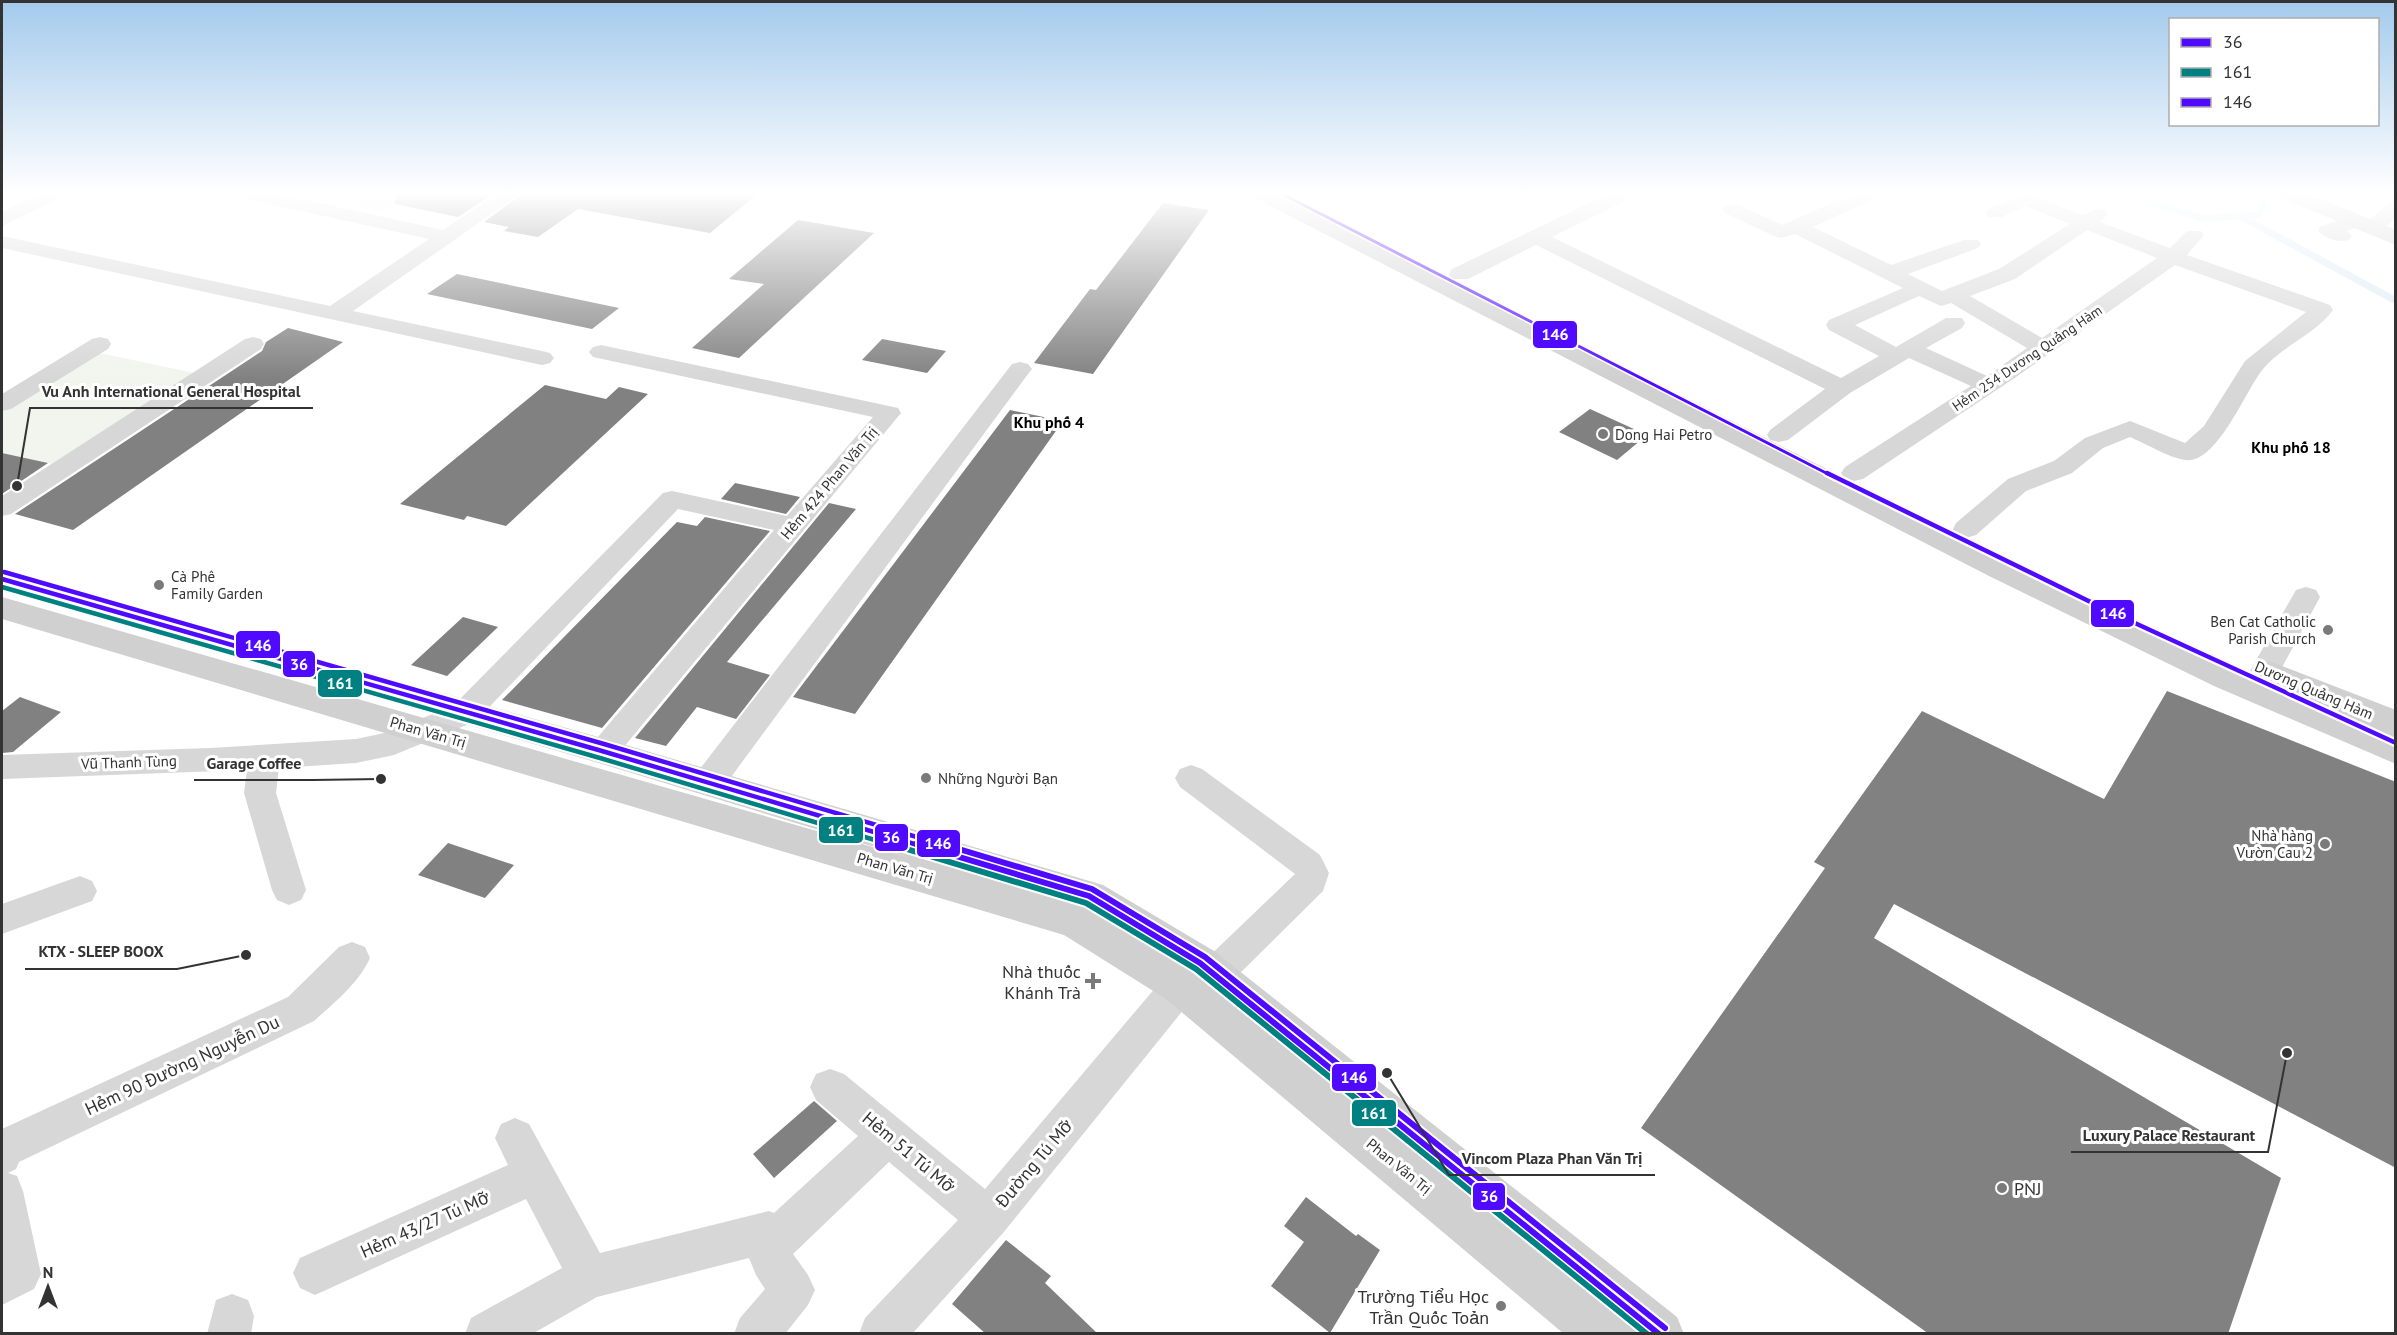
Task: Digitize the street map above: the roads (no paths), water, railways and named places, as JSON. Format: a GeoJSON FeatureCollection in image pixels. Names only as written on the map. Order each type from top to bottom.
{"type":"FeatureCollection","features":[{"type":"Feature","properties":{"kind":"street"},"geometry":{"type":"LineString","coordinates":[[59,254],[542,358]]}},
{"type":"Feature","properties":{"kind":"street"},"geometry":{"type":"LineString","coordinates":[[333,314],[421,254]]}},
{"type":"Feature","properties":{"kind":"street","name":"Dương Quảng Hàm"},"geometry":{"type":"LineString","coordinates":[[1383,254],[2000,569],[2226,677],[2396,751]]}},
{"type":"Feature","properties":{"kind":"street","name":"Dương Quảng Hàm"},"geometry":{"type":"LineString","coordinates":[[1421,254],[1966,529],[2265,671],[2396,724]]}},
{"type":"Feature","properties":{"kind":"street"},"geometry":{"type":"LineString","coordinates":[[1460,274],[1501,254]]}},
{"type":"Feature","properties":{"kind":"street"},"geometry":{"type":"LineString","coordinates":[[1572,254],[1842,388]]}},
{"type":"Feature","properties":{"kind":"street"},"geometry":{"type":"LineString","coordinates":[[1851,254],[1941,299],[2007,274],[2037,254]]}},
{"type":"Feature","properties":{"kind":"street"},"geometry":{"type":"LineString","coordinates":[[1888,273],[1942,254]]}},
{"type":"Feature","properties":{"kind":"street"},"geometry":{"type":"LineString","coordinates":[[1966,529],[2017,485],[2063,467],[2094,443],[2130,428],[2188,453],[2214,431],[2253,366],[2273,347],[2322,310],[2168,254]]}},
{"type":"Feature","properties":{"kind":"street","name":"Hẻm 254 Dương Quảng Hàm"},"geometry":{"type":"LineString","coordinates":[[1854,473],[1988,385],[2176,254]]}},
{"type":"Feature","properties":{"kind":"street"},"geometry":{"type":"LineString","coordinates":[[1920,288],[1837,325],[1988,385]]}},
{"type":"Feature","properties":{"kind":"street"},"geometry":{"type":"LineString","coordinates":[[1953,295],[2042,348]]}},
{"type":"Feature","properties":{"kind":"street"},"geometry":{"type":"LineString","coordinates":[[1779,435],[1842,388],[1954,322]]}},
{"type":"Feature","properties":{"kind":"street"},"geometry":{"type":"LineString","coordinates":[[2,404],[100,344]]}},
{"type":"Feature","properties":{"kind":"street"},"geometry":{"type":"LineString","coordinates":[[2,508],[253,344]]}},
{"type":"Feature","properties":{"kind":"street","name":"Hẻm 424 Phan Văn Trị"},"geometry":{"type":"LineString","coordinates":[[601,352],[889,413],[602,751]]}},
{"type":"Feature","properties":{"kind":"street"},"geometry":{"type":"LineString","coordinates":[[708,783],[1020,369]]}},
{"type":"Feature","properties":{"kind":"street"},"geometry":{"type":"LineString","coordinates":[[465,713],[672,499],[794,526]]}},
{"type":"Feature","properties":{"kind":"street","name":"Phan Văn Trị"},"geometry":{"type":"LineString","coordinates":[[2,579],[708,783],[767,815]]}},
{"type":"Feature","properties":{"kind":"street"},"geometry":{"type":"LineString","coordinates":[[2265,671],[2306,597]]}},
{"type":"Feature","properties":{"kind":"street","name":"Phan Văn Trị"},"geometry":{"type":"LineString","coordinates":[[2,608],[424,731],[767,815]]}},
{"type":"Feature","properties":{"kind":"street","name":"Vũ Thanh Tùng"},"geometry":{"type":"LineString","coordinates":[[2,767],[356,751],[394,743],[465,713]]}},
{"type":"Feature","properties":{"kind":"street"},"geometry":{"type":"LineString","coordinates":[[265,756],[260,793],[289,890]]}},
{"type":"Feature","properties":{"kind":"street","name":"Đường Tú Mỡ"},"geometry":{"type":"LineString","coordinates":[[881,1334],[988,1218],[1197,981],[1311,881],[1312,873],[1308,865],[1191,778]]}},
{"type":"Feature","properties":{"kind":"street"},"geometry":{"type":"LineString","coordinates":[[767,815],[1089,896],[1200,963],[1197,981],[1485,1215],[1660,1334]]}},
{"type":"Feature","properties":{"kind":"street"},"geometry":{"type":"LineString","coordinates":[[2,919],[80,891]]}},
{"type":"Feature","properties":{"kind":"street","name":"Hẻm 90 Đường Nguyễn Du"},"geometry":{"type":"LineString","coordinates":[[2,1155],[5,1148],[301,1009],[338,975],[352,958]]}},
{"type":"Feature","properties":{"kind":"street","name":"Hẻm 51 Tú Mỡ"},"geometry":{"type":"LineString","coordinates":[[830,1087],[988,1218]]}},
{"type":"Feature","properties":{"kind":"street"},"geometry":{"type":"LineString","coordinates":[[770,1246],[888,1135]]}},
{"type":"Feature","properties":{"kind":"street"},"geometry":{"type":"LineString","coordinates":[[515,1138],[591,1277]]}},
{"type":"Feature","properties":{"kind":"street","name":"Hẻm 43/27 Tú Mỡ"},"geometry":{"type":"LineString","coordinates":[[315,1273],[535,1174]]}},
{"type":"Feature","properties":{"kind":"street"},"geometry":{"type":"LineString","coordinates":[[2,1191],[19,1274],[2,1283]]}},
{"type":"Feature","properties":{"kind":"street"},"geometry":{"type":"LineString","coordinates":[[1485,1215],[1603,1334]]}},
{"type":"Feature","properties":{"kind":"street"},"geometry":{"type":"LineString","coordinates":[[488,1334],[591,1277],[769,1232],[771,1260],[794,1290],[756,1334]]}},
{"type":"Feature","properties":{"kind":"waterway"},"geometry":{"type":"LineString","coordinates":[[2310,254],[2396,301]]}},
{"type":"Feature","properties":{"kind":"place","name":"Dong Hai Petro"},"geometry":{"type":"Point","coordinates":[1603,434]}},
{"type":"Feature","properties":{"kind":"place","name":"Vu Anh International General Hospital"},"geometry":{"type":"Point","coordinates":[17,486]}},
{"type":"Feature","properties":{"kind":"place","name":"Cà Phê Family Garden"},"geometry":{"type":"Point","coordinates":[159,585]}},
{"type":"Feature","properties":{"kind":"place","name":"Ben Cat Catholic Parish Church"},"geometry":{"type":"Point","coordinates":[2328,630]}},
{"type":"Feature","properties":{"kind":"place","name":"Những Người Bạn"},"geometry":{"type":"Point","coordinates":[926,778]}},
{"type":"Feature","properties":{"kind":"place","name":"Garage Coffee"},"geometry":{"type":"Point","coordinates":[381,779]}},
{"type":"Feature","properties":{"kind":"place","name":"Nhà hàng Vườn Cau 2"},"geometry":{"type":"Point","coordinates":[2325,844]}},
{"type":"Feature","properties":{"kind":"place","name":"KTX - SLEEP BOOX"},"geometry":{"type":"Point","coordinates":[246,955]}},
{"type":"Feature","properties":{"kind":"place","name":"Nhà thuốc Khánh Trà"},"geometry":{"type":"Point","coordinates":[1093,981]}},
{"type":"Feature","properties":{"kind":"place","name":"Luxury Palace Restaurant"},"geometry":{"type":"Point","coordinates":[2287,1053]}},
{"type":"Feature","properties":{"kind":"place","name":"Vincom Plaza Phan Văn Trị"},"geometry":{"type":"Point","coordinates":[1387,1073]}},
{"type":"Feature","properties":{"kind":"place","name":"PNJ"},"geometry":{"type":"Point","coordinates":[2002,1188]}},
{"type":"Feature","properties":{"kind":"place","name":"Trường Tiểu Học Trần Quốc Toản"},"geometry":{"type":"Point","coordinates":[1501,1306]}},
{"type":"Feature","properties":{"kind":"district","name":"Khu phố 4"},"geometry":{"type":"Point","coordinates":[1049,422]}},
{"type":"Feature","properties":{"kind":"district","name":"Khu phố 18"},"geometry":{"type":"Point","coordinates":[2291,447]}}]}
